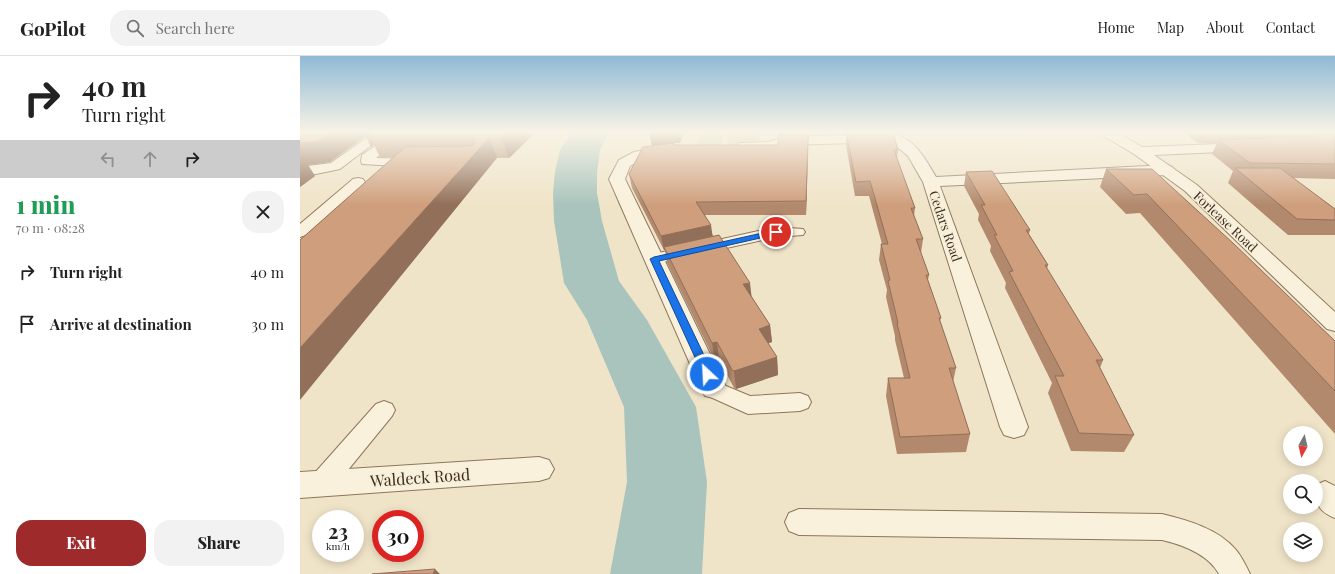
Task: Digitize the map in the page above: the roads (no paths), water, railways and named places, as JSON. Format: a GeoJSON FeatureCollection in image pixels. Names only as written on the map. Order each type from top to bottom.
{"type":"FeatureCollection","features":[{"type":"Feature","properties":{"kind":"street"},"geometry":{"type":"LineString","coordinates":[[637,156],[624,163],[617,179],[714,389]]}},
{"type":"Feature","properties":{"kind":"street"},"geometry":{"type":"LineString","coordinates":[[916,156],[931,182]]}},
{"type":"Feature","properties":{"kind":"street","name":"Forlease Road"},"geometry":{"type":"LineString","coordinates":[[1147,156],[1191,188],[1335,324]]}},
{"type":"Feature","properties":{"kind":"street","name":"Cedars Road"},"geometry":{"type":"LineString","coordinates":[[1014,426],[931,182],[1167,170]]}},
{"type":"Feature","properties":{"kind":"street","name":"Waldeck Road"},"geometry":{"type":"LineString","coordinates":[[311,485],[539,469]]}},
{"type":"Feature","properties":{"kind":"lane"},"geometry":{"type":"LineString","coordinates":[[300,171],[316,170],[335,166],[349,156]]}},
{"type":"Feature","properties":{"kind":"lane"},"geometry":{"type":"LineString","coordinates":[[370,156],[367,158],[367,161],[429,163]]}},
{"type":"Feature","properties":{"kind":"lane"},"geometry":{"type":"LineString","coordinates":[[300,232],[358,182]]}},
{"type":"Feature","properties":{"kind":"lane"},"geometry":{"type":"LineString","coordinates":[[654,259],[776,232],[796,232]]}},
{"type":"Feature","properties":{"kind":"lane"},"geometry":{"type":"LineString","coordinates":[[714,389],[748,404],[800,402]]}},
{"type":"Feature","properties":{"kind":"lane"},"geometry":{"type":"LineString","coordinates":[[311,485],[384,410]]}},
{"type":"Feature","properties":{"kind":"lane"},"geometry":{"type":"LineString","coordinates":[[798,522],[1162,527],[1187,533],[1210,546],[1226,559],[1235,574]]}},
{"type":"Feature","properties":{"kind":"waterway"},"geometry":{"type":"LineString","coordinates":[[579,156],[576,172],[575,193],[578,221],[592,283],[617,320],[660,407],[667,482],[656,574]]}}]}
